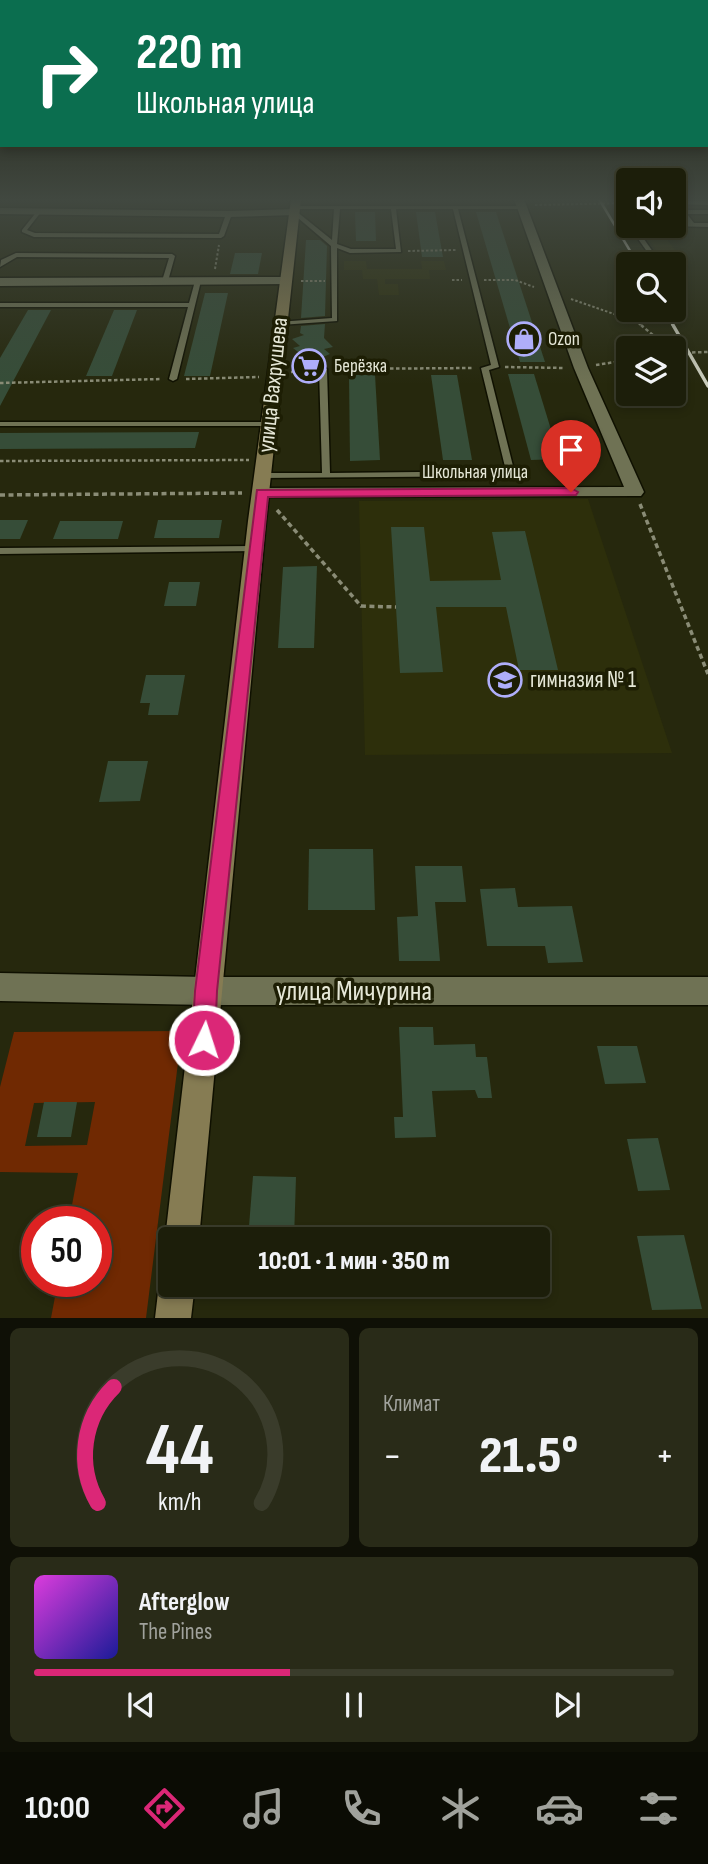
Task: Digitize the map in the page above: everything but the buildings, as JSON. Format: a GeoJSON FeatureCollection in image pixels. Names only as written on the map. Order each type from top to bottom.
{"type":"FeatureCollection","features":[{"type":"Feature","properties":{"kind":"main road","name":"улица Вахрушева"},"geometry":{"type":"LineString","coordinates":[[183,1227],[206,1014],[206,991],[287,261]]}},
{"type":"Feature","properties":{"kind":"main road"},"geometry":{"type":"LineString","coordinates":[[173,1318],[175,1297]]}},
{"type":"Feature","properties":{"kind":"street"},"geometry":{"type":"LineString","coordinates":[[542,261],[581,368],[635,492]]}},
{"type":"Feature","properties":{"kind":"street"},"geometry":{"type":"LineString","coordinates":[[0,282],[284,281]]}},
{"type":"Feature","properties":{"kind":"street","name":"Школьная улица"},"geometry":{"type":"LineString","coordinates":[[264,477],[635,492]]}},
{"type":"Feature","properties":{"kind":"street","name":"улица Мичурина"},"geometry":{"type":"LineString","coordinates":[[0,986],[206,991],[708,991]]}},
{"type":"Feature","properties":{"kind":"lane"},"geometry":{"type":"LineString","coordinates":[[165,281],[171,261]]}},
{"type":"Feature","properties":{"kind":"lane"},"geometry":{"type":"LineString","coordinates":[[280,323],[335,320],[334,261]]}},
{"type":"Feature","properties":{"kind":"lane"},"geometry":{"type":"LineString","coordinates":[[264,477],[510,474],[485,368],[495,368],[469,261]]}},
{"type":"Feature","properties":{"kind":"lane"},"geometry":{"type":"LineString","coordinates":[[173,379],[198,281]]}},
{"type":"Feature","properties":{"kind":"lane"},"geometry":{"type":"LineString","coordinates":[[0,305],[192,305]]}},
{"type":"Feature","properties":{"kind":"lane"},"geometry":{"type":"LineString","coordinates":[[323,369],[326,475]]}},
{"type":"Feature","properties":{"kind":"lane"},"geometry":{"type":"LineString","coordinates":[[0,424],[269,424]]}},
{"type":"Feature","properties":{"kind":"lane"},"geometry":{"type":"LineString","coordinates":[[0,551],[255,549]]}},
{"type":"Feature","properties":{"kind":"path"},"geometry":{"type":"LineString","coordinates":[[212,281],[216,261]]}},
{"type":"Feature","properties":{"kind":"path"},"geometry":{"type":"LineString","coordinates":[[284,281],[335,281]]}},
{"type":"Feature","properties":{"kind":"path"},"geometry":{"type":"LineString","coordinates":[[686,353],[708,352]]}},
{"type":"Feature","properties":{"kind":"path"},"geometry":{"type":"LineString","coordinates":[[0,383],[274,377],[288,376],[288,372],[323,369],[485,368]]}},
{"type":"Feature","properties":{"kind":"path"},"geometry":{"type":"LineString","coordinates":[[0,461],[264,477],[361,606],[396,607]]}},
{"type":"Feature","properties":{"kind":"path"},"geometry":{"type":"LineString","coordinates":[[0,495],[264,477]]}},
{"type":"Feature","properties":{"kind":"path"},"geometry":{"type":"LineString","coordinates":[[635,492],[708,674]]}},
{"type":"Feature","properties":{"kind":"shaded area"},"geometry":{"type":"Polygon","coordinates":[[[344,261],[366,261],[367,269],[422,269],[421,261],[444,261],[446,270],[429,270],[430,279],[385,279],[385,284],[398,284],[399,295],[379,295],[377,279],[363,279],[362,270],[344,270],[344,261]]]}},
{"type":"Feature","properties":{"kind":"shaded area","name":"гимназия № 1"},"geometry":{"type":"Polygon","coordinates":[[[588,499],[672,753],[365,755],[359,501],[588,499]]]}},
{"type":"Feature","properties":{"kind":"shaded area"},"geometry":{"type":"Polygon","coordinates":[[[182,1031],[146,1318],[51,1318],[55,1297],[112,1297],[112,1206],[72,1206],[78,1173],[0,1172],[0,1087],[14,1032],[182,1031]],[[95,1102],[34,1103],[25,1146],[87,1145],[95,1102]]]}},
{"type":"Feature","properties":{"kind":"railway"},"geometry":{"type":"LineString","coordinates":[[671,322],[674,327]]}},
{"type":"Feature","properties":{"kind":"railway"},"geometry":{"type":"LineString","coordinates":[[673,325],[708,386]]}},
{"type":"Feature","properties":{"kind":"place","name":"Ozon"},"geometry":{"type":"Point","coordinates":[524,339]}},
{"type":"Feature","properties":{"kind":"place","name":"Берёзка"},"geometry":{"type":"Point","coordinates":[309,366]}},
{"type":"Feature","properties":{"kind":"place","name":"гимназия № 1"},"geometry":{"type":"Point","coordinates":[505,680]}},
{"type":"Feature","properties":{"kind":"route"},"geometry":{"type":"LineString","coordinates":[[204,1040],[206,991],[262,493],[571,492]]}}]}
